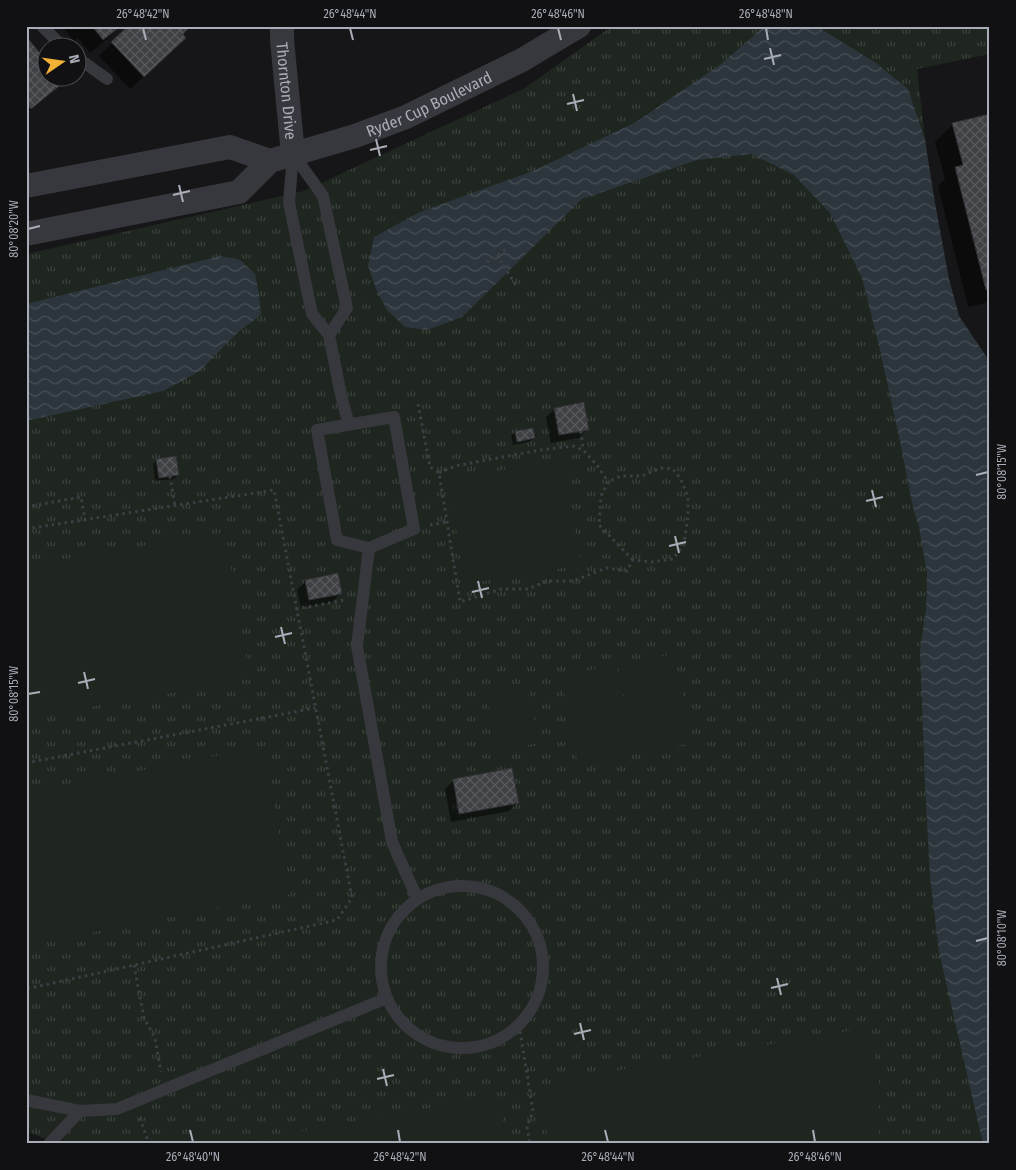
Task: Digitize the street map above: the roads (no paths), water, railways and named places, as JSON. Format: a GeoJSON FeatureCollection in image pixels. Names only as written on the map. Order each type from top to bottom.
{"type":"FeatureCollection","features":[{"type":"Feature","properties":{"kind":"street","name":"Thornton Drive"},"geometry":{"type":"LineString","coordinates":[[282,26],[292,154]]}},
{"type":"Feature","properties":{"kind":"street","name":"Ryder Cup Boulevard"},"geometry":{"type":"LineString","coordinates":[[26,234],[239,192],[270,161],[355,136],[406,118],[522,60],[580,26]]}},
{"type":"Feature","properties":{"kind":"street"},"geometry":{"type":"LineString","coordinates":[[26,186],[230,147],[270,161]]}},
{"type":"Feature","properties":{"kind":"lane"},"geometry":{"type":"LineString","coordinates":[[42,26],[54,38]]}},
{"type":"Feature","properties":{"kind":"lane"},"geometry":{"type":"LineString","coordinates":[[88,65],[107,79]]}},
{"type":"Feature","properties":{"kind":"lane"},"geometry":{"type":"LineString","coordinates":[[292,154],[323,196],[347,308],[329,335]]}},
{"type":"Feature","properties":{"kind":"lane"},"geometry":{"type":"LineString","coordinates":[[292,154],[289,203],[306,287],[312,314],[329,335],[349,425]]}},
{"type":"Feature","properties":{"kind":"lane"},"geometry":{"type":"LineString","coordinates":[[394,417],[414,529],[369,548],[338,540],[317,430],[394,417]]}},
{"type":"Feature","properties":{"kind":"lane"},"geometry":{"type":"LineString","coordinates":[[369,548],[357,646],[392,842],[417,898]]}},
{"type":"Feature","properties":{"kind":"lane"},"geometry":{"type":"LineString","coordinates":[[458,885],[484,888],[497,893],[513,903],[526,916],[536,932],[542,951],[543,970],[541,986],[537,1000],[529,1013],[507,1035],[489,1044],[461,1049],[433,1043],[421,1037],[409,1029],[396,1015],[387,998],[382,980],[382,954],[391,926],[407,906],[417,898],[436,889],[458,885]]}},
{"type":"Feature","properties":{"kind":"lane"},"geometry":{"type":"LineString","coordinates":[[26,1100],[80,1111],[117,1109],[387,998]]}},
{"type":"Feature","properties":{"kind":"lane"},"geometry":{"type":"LineString","coordinates":[[49,1144],[80,1111]]}},
{"type":"Feature","properties":{"kind":"water"},"geometry":{"type":"Polygon","coordinates":[[[765,26],[795,26],[821,29],[876,63],[908,89],[925,140],[949,279],[959,316],[990,362],[990,1144],[983,1144],[939,952],[930,877],[920,651],[926,610],[927,573],[919,527],[913,508],[879,346],[862,278],[830,213],[794,175],[751,154],[697,160],[582,199],[462,317],[427,330],[405,327],[387,310],[376,289],[368,266],[374,237],[420,212],[533,171],[636,122],[721,64],[765,26]]]}},
{"type":"Feature","properties":{"kind":"water"},"geometry":{"type":"Polygon","coordinates":[[[220,256],[240,260],[255,274],[261,315],[239,331],[200,371],[163,391],[26,421],[26,304],[220,256]]]}}]}
